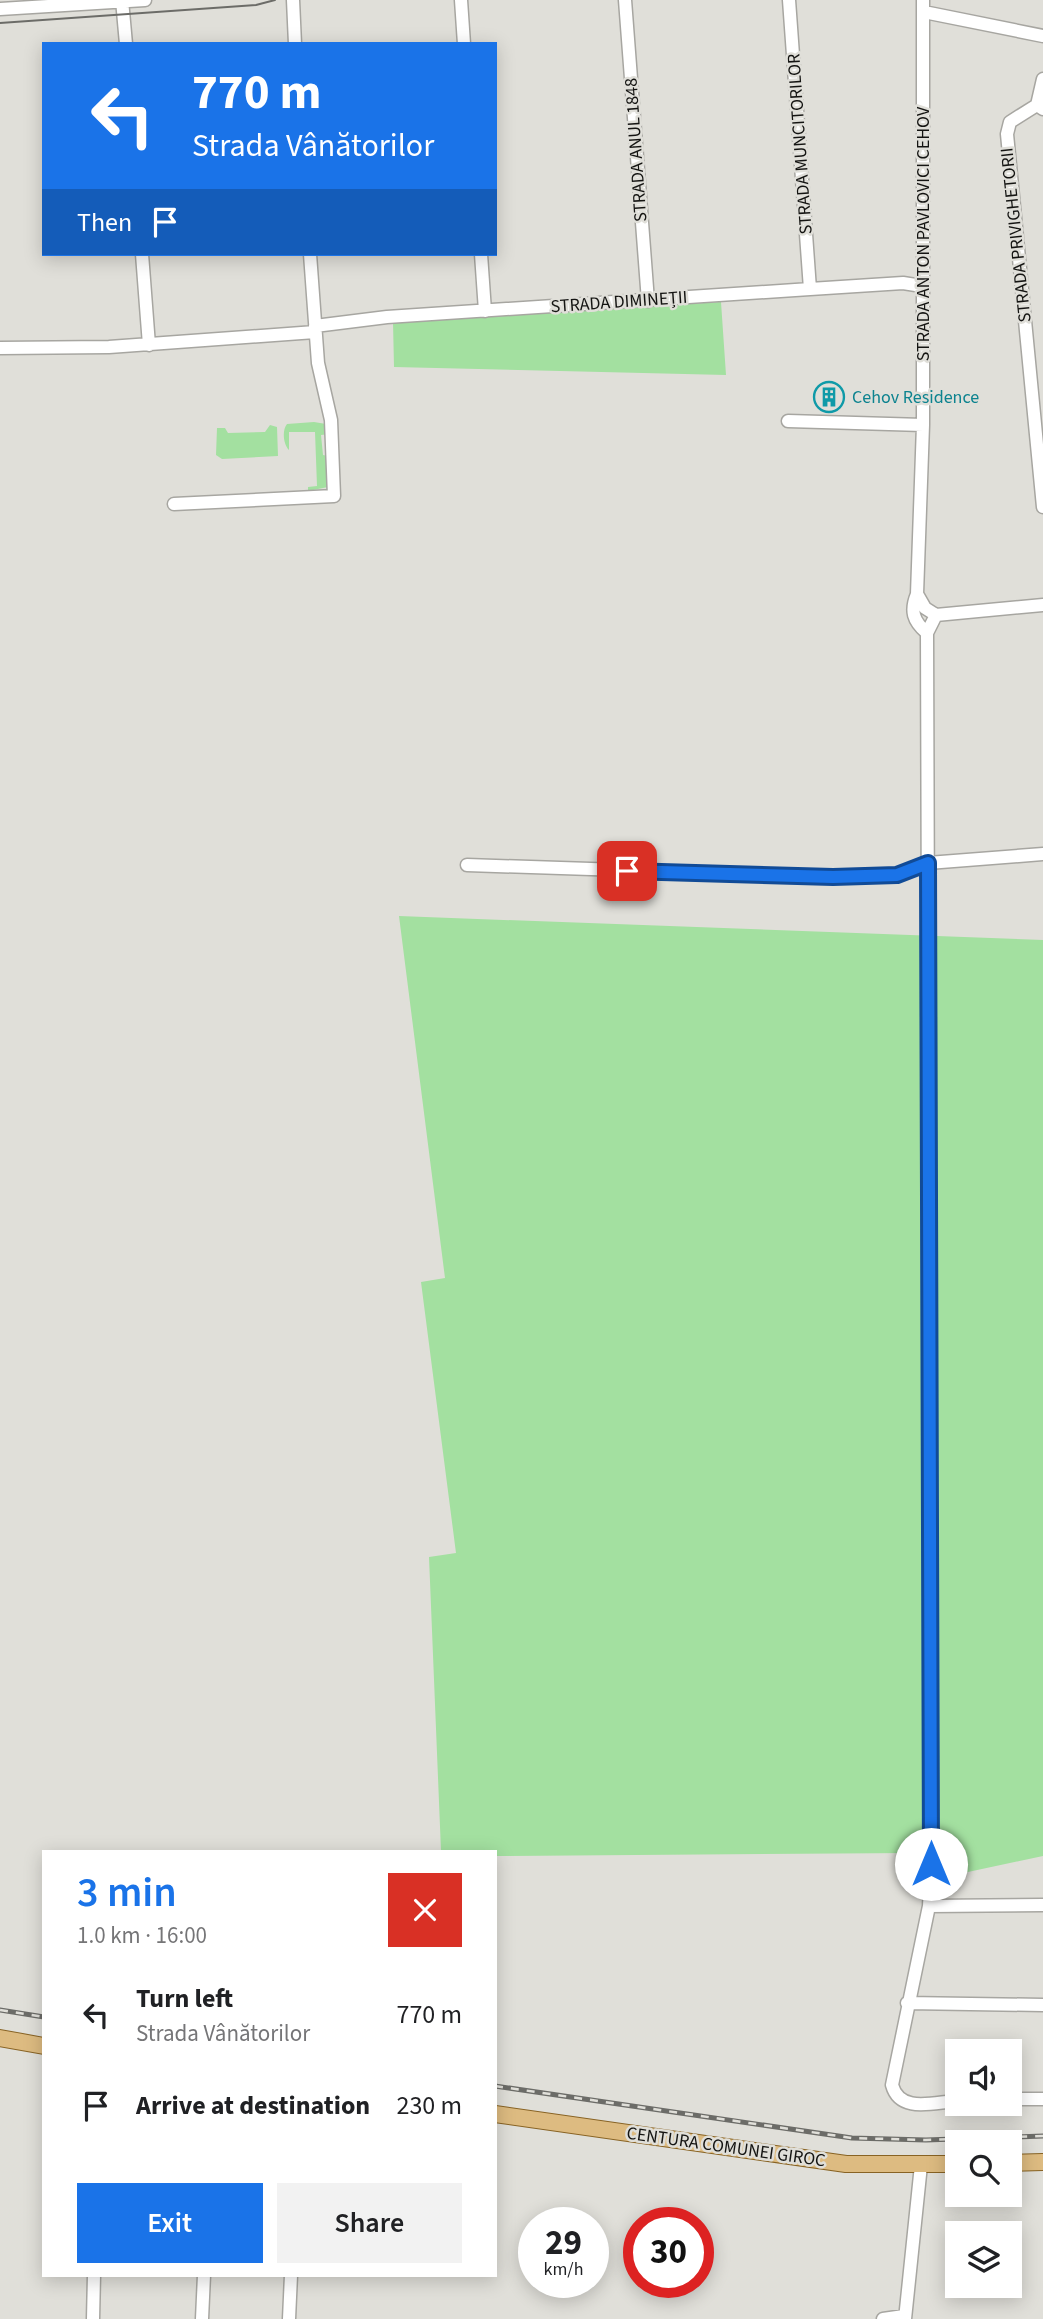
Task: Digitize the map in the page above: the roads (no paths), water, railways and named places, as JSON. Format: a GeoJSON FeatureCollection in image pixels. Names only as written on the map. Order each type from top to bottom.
{"type":"FeatureCollection","features":[{"type":"Feature","properties":{"kind":"main road"},"geometry":{"type":"LineString","coordinates":[[0,2039],[42,2046]]}},
{"type":"Feature","properties":{"kind":"main road","name":"CENTURA COMUNEI GIROC"},"geometry":{"type":"LineString","coordinates":[[497,2113],[773,2156],[846,2164],[945,2164]]}},
{"type":"Feature","properties":{"kind":"main road"},"geometry":{"type":"LineString","coordinates":[[1022,2162],[1043,2162]]}},
{"type":"Feature","properties":{"kind":"street"},"geometry":{"type":"LineString","coordinates":[[0,9],[145,0]]}},
{"type":"Feature","properties":{"kind":"street"},"geometry":{"type":"LineString","coordinates":[[293,0],[295,42]]}},
{"type":"Feature","properties":{"kind":"street"},"geometry":{"type":"LineString","coordinates":[[461,0],[464,42]]}},
{"type":"Feature","properties":{"kind":"street","name":"STRADA ANUL 1848"},"geometry":{"type":"LineString","coordinates":[[625,0],[648,301]]}},
{"type":"Feature","properties":{"kind":"street","name":"STRADA MUNCITORILOR"},"geometry":{"type":"LineString","coordinates":[[789,0],[810,289]]}},
{"type":"Feature","properties":{"kind":"street"},"geometry":{"type":"LineString","coordinates":[[122,1],[126,42]]}},
{"type":"Feature","properties":{"kind":"street"},"geometry":{"type":"LineString","coordinates":[[924,6],[1043,36]]}},
{"type":"Feature","properties":{"kind":"street","name":"STRADA ANTON PAVLOVICI CEHOV"},"geometry":{"type":"LineString","coordinates":[[924,6],[923,425],[917,594],[913,613],[915,621],[928,633]]}},
{"type":"Feature","properties":{"kind":"street"},"geometry":{"type":"LineString","coordinates":[[1040,107],[1043,79]]}},
{"type":"Feature","properties":{"kind":"street","name":"STRADA PRIVIGHETORII"},"geometry":{"type":"LineString","coordinates":[[1040,107],[1010,122],[1007,134],[1043,507]]}},
{"type":"Feature","properties":{"kind":"street"},"geometry":{"type":"LineString","coordinates":[[142,256],[149,345]]}},
{"type":"Feature","properties":{"kind":"street"},"geometry":{"type":"LineString","coordinates":[[174,504],[334,496],[330,408],[318,363],[310,256]]}},
{"type":"Feature","properties":{"kind":"street"},"geometry":{"type":"LineString","coordinates":[[481,256],[485,311]]}},
{"type":"Feature","properties":{"kind":"street","name":"STRADA DIMINEȚII"},"geometry":{"type":"LineString","coordinates":[[0,348],[149,345],[485,311],[902,283],[922,286]]}},
{"type":"Feature","properties":{"kind":"street"},"geometry":{"type":"LineString","coordinates":[[788,421],[923,425]]}},
{"type":"Feature","properties":{"kind":"street"},"geometry":{"type":"LineString","coordinates":[[917,594],[925,608],[936,615],[1043,605]]}},
{"type":"Feature","properties":{"kind":"street"},"geometry":{"type":"LineString","coordinates":[[936,615],[928,633],[929,1906],[892,2075],[895,2095],[903,2102],[915,2105],[945,2102]]}},
{"type":"Feature","properties":{"kind":"street"},"geometry":{"type":"LineString","coordinates":[[467,865],[833,877],[897,875],[928,863],[1043,854]]}},
{"type":"Feature","properties":{"kind":"street"},"geometry":{"type":"LineString","coordinates":[[929,1906],[1043,1905]]}},
{"type":"Feature","properties":{"kind":"street"},"geometry":{"type":"LineString","coordinates":[[907,2003],[1043,2004]]}},
{"type":"Feature","properties":{"kind":"street"},"geometry":{"type":"LineString","coordinates":[[1022,2099],[1043,2099]]}},
{"type":"Feature","properties":{"kind":"street"},"geometry":{"type":"LineString","coordinates":[[883,2319],[905,2317],[920,2165]]}},
{"type":"Feature","properties":{"kind":"street"},"geometry":{"type":"LineString","coordinates":[[93,2319],[94,2277]]}},
{"type":"Feature","properties":{"kind":"street"},"geometry":{"type":"LineString","coordinates":[[202,2319],[204,2277]]}},
{"type":"Feature","properties":{"kind":"street"},"geometry":{"type":"LineString","coordinates":[[289,2319],[291,2277]]}},
{"type":"Feature","properties":{"kind":"tram line"},"geometry":{"type":"LineString","coordinates":[[0,23],[256,5],[275,0]]}},
{"type":"Feature","properties":{"kind":"railway"},"geometry":{"type":"LineString","coordinates":[[0,2010],[42,2017]]}},
{"type":"Feature","properties":{"kind":"railway"},"geometry":{"type":"LineString","coordinates":[[497,2086],[852,2138],[926,2140],[1043,2136]]}},
{"type":"Feature","properties":{"kind":"place","name":"Cehov Residence"},"geometry":{"type":"Point","coordinates":[829,397]}}]}
